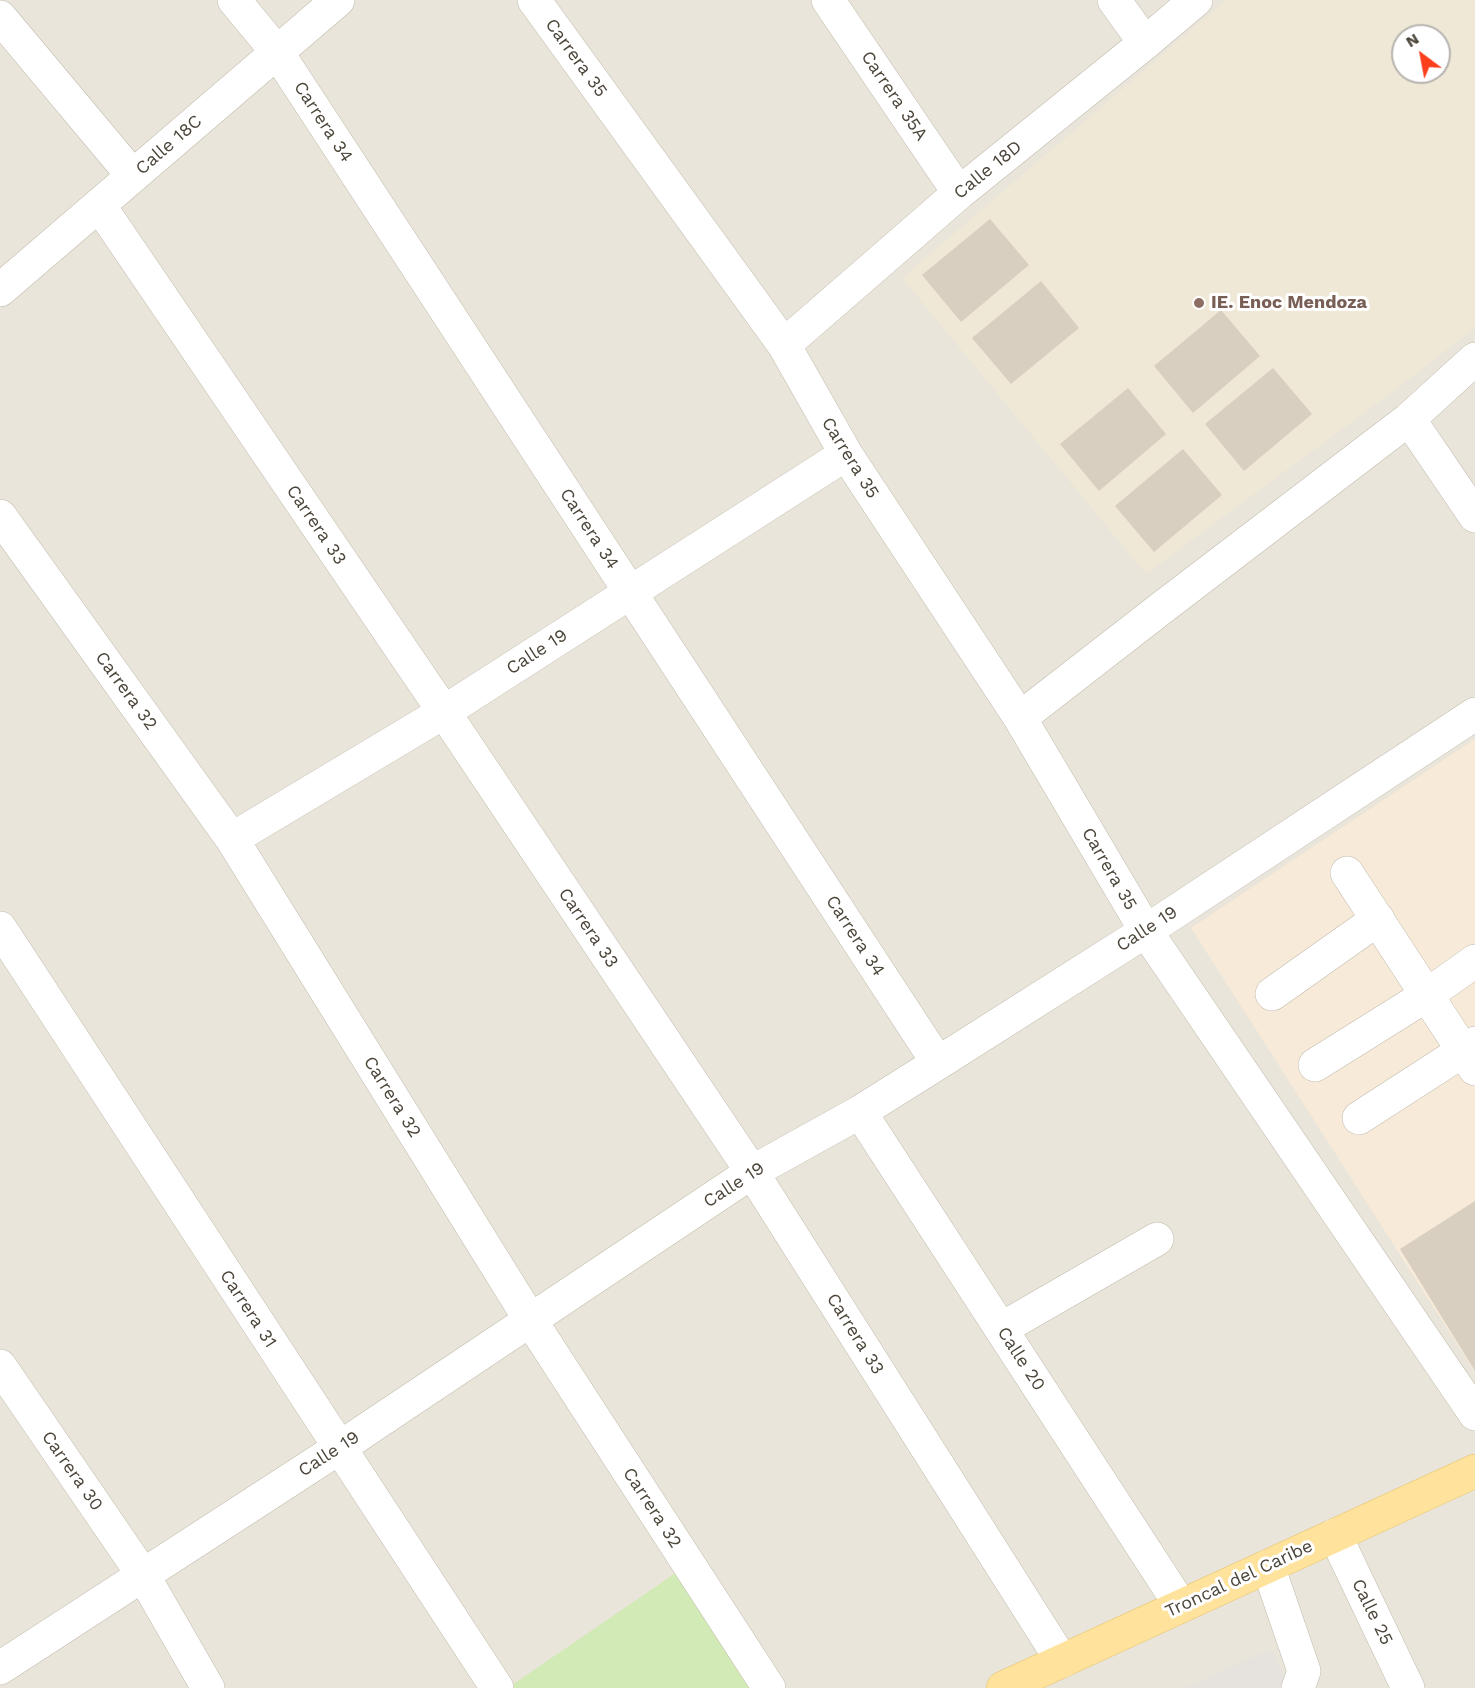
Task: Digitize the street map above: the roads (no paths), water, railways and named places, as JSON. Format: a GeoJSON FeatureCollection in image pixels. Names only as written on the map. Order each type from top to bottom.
{"type":"FeatureCollection","features":[{"type":"Feature","properties":{"kind":"main road","name":"Troncal del Caribe"},"geometry":{"type":"LineString","coordinates":[[1003,1688],[1475,1471]]}},
{"type":"Feature","properties":{"kind":"street","name":"Carrera 34"},"geometry":{"type":"LineString","coordinates":[[234,0],[277,52],[938,1063]]}},
{"type":"Feature","properties":{"kind":"street","name":"Calle 18C"},"geometry":{"type":"LineString","coordinates":[[0,290],[338,0]]}},
{"type":"Feature","properties":{"kind":"street","name":"Carrera 35"},"geometry":{"type":"LineString","coordinates":[[534,0],[784,345],[846,454],[1020,718],[1146,931],[1475,1413]]}},
{"type":"Feature","properties":{"kind":"street","name":"Carrera 35A"},"geometry":{"type":"LineString","coordinates":[[828,0],[959,193]]}},
{"type":"Feature","properties":{"kind":"street"},"geometry":{"type":"LineString","coordinates":[[1114,0],[1145,43]]}},
{"type":"Feature","properties":{"kind":"street","name":"Calle 18D"},"geometry":{"type":"LineString","coordinates":[[784,345],[959,193],[1196,0]]}},
{"type":"Feature","properties":{"kind":"street"},"geometry":{"type":"LineString","coordinates":[[0,17],[133,176]]}},
{"type":"Feature","properties":{"kind":"street","name":"Carrera 33"},"geometry":{"type":"LineString","coordinates":[[99,205],[444,712],[752,1172],[1062,1661]]}},
{"type":"Feature","properties":{"kind":"street"},"geometry":{"type":"LineString","coordinates":[[1020,718],[1408,419],[1475,359]]}},
{"type":"Feature","properties":{"kind":"street"},"geometry":{"type":"LineString","coordinates":[[1408,419],[1475,516]]}},
{"type":"Feature","properties":{"kind":"street","name":"Calle 19"},"geometry":{"type":"LineString","coordinates":[[232,839],[444,712],[846,454]]}},
{"type":"Feature","properties":{"kind":"street","name":"Carrera 32"},"geometry":{"type":"LineString","coordinates":[[0,516],[232,839],[531,1321],[769,1688]]}},
{"type":"Feature","properties":{"kind":"street","name":"Calle 19"},"geometry":{"type":"LineString","coordinates":[[0,1668],[339,1448],[752,1172],[860,1112],[938,1063],[1146,931],[1475,714]]}},
{"type":"Feature","properties":{"kind":"street"},"geometry":{"type":"LineString","coordinates":[[1347,873],[1427,995],[1471,1054],[1359,1118]]}},
{"type":"Feature","properties":{"kind":"street"},"geometry":{"type":"LineString","coordinates":[[1272,994],[1378,919]]}},
{"type":"Feature","properties":{"kind":"street","name":"Carrera 31"},"geometry":{"type":"LineString","coordinates":[[0,928],[497,1688]]}},
{"type":"Feature","properties":{"kind":"street"},"geometry":{"type":"LineString","coordinates":[[1315,1065],[1427,995],[1475,961]]}},
{"type":"Feature","properties":{"kind":"street","name":"Calle 20"},"geometry":{"type":"LineString","coordinates":[[860,1112],[1181,1606]]}},
{"type":"Feature","properties":{"kind":"street"},"geometry":{"type":"LineString","coordinates":[[1001,1329],[1157,1239]]}},
{"type":"Feature","properties":{"kind":"street","name":"Carrera 30"},"geometry":{"type":"LineString","coordinates":[[0,1366],[143,1575],[208,1688]]}},
{"type":"Feature","properties":{"kind":"street","name":"Calle 25"},"geometry":{"type":"LineString","coordinates":[[1335,1535],[1408,1688]]}},
{"type":"Feature","properties":{"kind":"street"},"geometry":{"type":"LineString","coordinates":[[1268,1566],[1304,1671],[1298,1688]]}},
{"type":"Feature","properties":{"kind":"place","name":"IE. Enoc Mendoza"},"geometry":{"type":"Point","coordinates":[1199,303]}}]}
